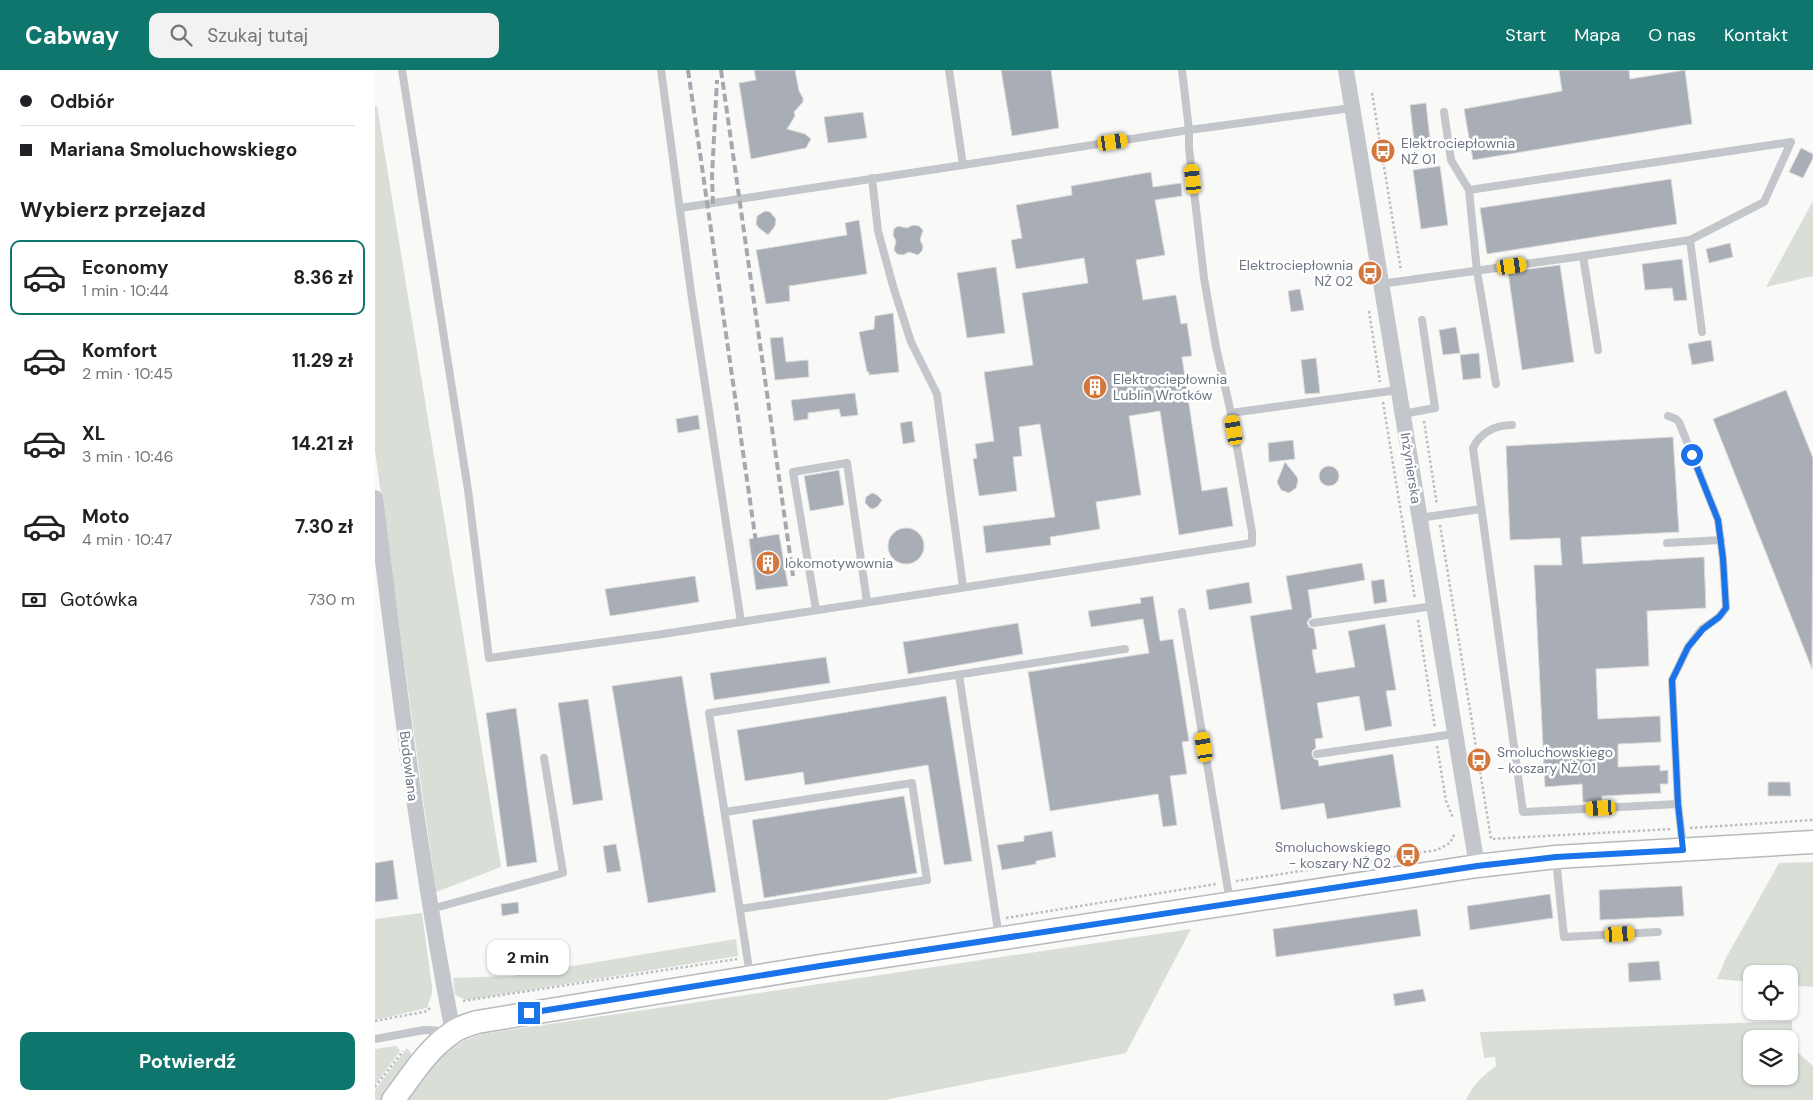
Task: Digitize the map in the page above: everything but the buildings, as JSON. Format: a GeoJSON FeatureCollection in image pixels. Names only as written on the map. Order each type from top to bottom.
{"type":"FeatureCollection","features":[{"type":"Feature","properties":{"kind":"street","name":"Inżynierska"},"geometry":{"type":"LineString","coordinates":[[1346,70],[1477,866]]}},
{"type":"Feature","properties":{"kind":"street","name":"Budowlana"},"geometry":{"type":"LineString","coordinates":[[375,498],[413,803],[453,1032]]}},
{"type":"Feature","properties":{"kind":"street"},"geometry":{"type":"LineString","coordinates":[[393,1100],[431,1051],[453,1032],[477,1022],[749,967],[1228,893],[1556,857],[1682,839],[1813,842]]}},
{"type":"Feature","properties":{"kind":"lane"},"geometry":{"type":"LineString","coordinates":[[402,70],[468,490],[489,658],[741,622],[1252,543],[1252,532],[1231,413],[1216,347],[1204,278],[1182,70]]}},
{"type":"Feature","properties":{"kind":"lane"},"geometry":{"type":"LineString","coordinates":[[661,70],[741,622]]}},
{"type":"Feature","properties":{"kind":"lane"},"geometry":{"type":"LineString","coordinates":[[949,70],[963,165]]}},
{"type":"Feature","properties":{"kind":"lane"},"geometry":{"type":"LineString","coordinates":[[680,208],[1189,130],[1351,108]]}},
{"type":"Feature","properties":{"kind":"lane"},"geometry":{"type":"LineString","coordinates":[[1445,112],[1451,160],[1469,190],[1477,271],[1496,384]]}},
{"type":"Feature","properties":{"kind":"lane"},"geometry":{"type":"LineString","coordinates":[[1380,284],[1690,240],[1764,202],[1791,142],[1469,190]]}},
{"type":"Feature","properties":{"kind":"lane"},"geometry":{"type":"LineString","coordinates":[[873,178],[878,231],[893,286],[911,342],[937,394],[963,587]]}},
{"type":"Feature","properties":{"kind":"lane"},"geometry":{"type":"LineString","coordinates":[[1690,240],[1702,332]]}},
{"type":"Feature","properties":{"kind":"lane"},"geometry":{"type":"LineString","coordinates":[[1583,256],[1598,350]]}},
{"type":"Feature","properties":{"kind":"lane"},"geometry":{"type":"LineString","coordinates":[[1403,414],[1435,408],[1422,320]]}},
{"type":"Feature","properties":{"kind":"lane"},"geometry":{"type":"LineString","coordinates":[[1231,413],[1399,390]]}},
{"type":"Feature","properties":{"kind":"lane"},"geometry":{"type":"LineString","coordinates":[[1667,416],[1679,422],[1718,520],[1726,608],[1719,617],[1703,629],[1688,647],[1672,680],[1678,804],[1682,839]]}},
{"type":"Feature","properties":{"kind":"lane"},"geometry":{"type":"LineString","coordinates":[[1512,425],[1490,430],[1481,436],[1473,448],[1523,812],[1678,804]]}},
{"type":"Feature","properties":{"kind":"lane"},"geometry":{"type":"LineString","coordinates":[[816,610],[793,472],[847,463],[867,602]]}},
{"type":"Feature","properties":{"kind":"lane"},"geometry":{"type":"LineString","coordinates":[[1419,518],[1481,508]]}},
{"type":"Feature","properties":{"kind":"lane"},"geometry":{"type":"LineString","coordinates":[[1667,543],[1721,540]]}},
{"type":"Feature","properties":{"kind":"lane"},"geometry":{"type":"LineString","coordinates":[[1313,623],[1433,606]]}},
{"type":"Feature","properties":{"kind":"lane"},"geometry":{"type":"LineString","coordinates":[[1182,612],[1228,893]]}},
{"type":"Feature","properties":{"kind":"lane"},"geometry":{"type":"LineString","coordinates":[[749,967],[709,713],[1125,649]]}},
{"type":"Feature","properties":{"kind":"lane"},"geometry":{"type":"LineString","coordinates":[[959,675],[997,929]]}},
{"type":"Feature","properties":{"kind":"lane"},"geometry":{"type":"LineString","coordinates":[[1317,754],[1454,734]]}},
{"type":"Feature","properties":{"kind":"lane"},"geometry":{"type":"LineString","coordinates":[[430,909],[563,873],[544,758]]}},
{"type":"Feature","properties":{"kind":"lane"},"geometry":{"type":"LineString","coordinates":[[725,812],[912,783],[927,880],[740,909]]}},
{"type":"Feature","properties":{"kind":"lane"},"geometry":{"type":"LineString","coordinates":[[1556,857],[1564,937],[1658,932]]}},
{"type":"Feature","properties":{"kind":"lane"},"geometry":{"type":"LineString","coordinates":[[375,1039],[424,1030],[453,1032]]}},
{"type":"Feature","properties":{"kind":"path"},"geometry":{"type":"LineString","coordinates":[[1373,93],[1403,281]]}},
{"type":"Feature","properties":{"kind":"path"},"geometry":{"type":"LineString","coordinates":[[1367,302],[1446,801],[1455,825]]}},
{"type":"Feature","properties":{"kind":"path"},"geometry":{"type":"LineString","coordinates":[[1422,410],[1491,839],[1682,839],[1813,820]]}},
{"type":"Feature","properties":{"kind":"path"},"geometry":{"type":"LineString","coordinates":[[997,929],[1228,893],[1437,850],[1450,843],[1456,831]]}},
{"type":"Feature","properties":{"kind":"path"},"geometry":{"type":"LineString","coordinates":[[459,1002],[749,967]]}},
{"type":"Feature","properties":{"kind":"path"},"geometry":{"type":"LineString","coordinates":[[375,1021],[428,1011],[430,1006]]}},
{"type":"Feature","properties":{"kind":"path"},"geometry":{"type":"LineString","coordinates":[[375,1087],[403,1051]]}},
{"type":"Feature","properties":{"kind":"shaded area"},"geometry":{"type":"Polygon","coordinates":[[[375,106],[377,106],[501,867],[436,892],[375,451],[375,106]]]}},
{"type":"Feature","properties":{"kind":"shaded area"},"geometry":{"type":"Polygon","coordinates":[[[1813,201],[1813,276],[1766,287],[1813,201]]]}},
{"type":"Feature","properties":{"kind":"shaded area"},"geometry":{"type":"Polygon","coordinates":[[[1813,862],[1813,987],[1798,986],[1798,965],[1743,965],[1743,981],[1717,979],[1726,958],[1779,863],[1813,862]]]}},
{"type":"Feature","properties":{"kind":"shaded area"},"geometry":{"type":"Polygon","coordinates":[[[422,913],[432,987],[427,1008],[375,1020],[375,919],[422,913]]]}},
{"type":"Feature","properties":{"kind":"shaded area"},"geometry":{"type":"Polygon","coordinates":[[[1191,929],[1126,1053],[885,1100],[405,1100],[448,1052],[458,1044],[482,1034],[1191,929]]]}},
{"type":"Feature","properties":{"kind":"shaded area"},"geometry":{"type":"Polygon","coordinates":[[[736,939],[738,956],[466,1000],[455,995],[453,978],[512,976],[736,939]]]}},
{"type":"Feature","properties":{"kind":"shaded area"},"geometry":{"type":"Polygon","coordinates":[[[1792,1021],[1792,1030],[1743,1030],[1743,1085],[1798,1085],[1798,1052],[1813,1066],[1813,1100],[1466,1100],[1478,1081],[1496,1066],[1495,1057],[1484,1058],[1480,1032],[1792,1021]]]}},
{"type":"Feature","properties":{"kind":"shaded area"},"geometry":{"type":"Polygon","coordinates":[[[397,1046],[400,1051],[375,1085],[375,1049],[397,1046]]]}},
{"type":"Feature","properties":{"kind":"shaded area"},"geometry":{"type":"Polygon","coordinates":[[[407,1048],[413,1059],[384,1100],[375,1100],[375,1090],[407,1048]]]}},
{"type":"Feature","properties":{"kind":"railway"},"geometry":{"type":"LineString","coordinates":[[688,70],[762,584]]}},
{"type":"Feature","properties":{"kind":"railway"},"geometry":{"type":"LineString","coordinates":[[721,70],[793,576]]}},
{"type":"Feature","properties":{"kind":"railway"},"geometry":{"type":"LineString","coordinates":[[713,204],[712,176],[717,80]]}},
{"type":"Feature","properties":{"kind":"place","name":"Elektrociepłownia NŻ 01"},"geometry":{"type":"Point","coordinates":[1383,151]}},
{"type":"Feature","properties":{"kind":"place","name":"Elektrociepłownia NŻ 02"},"geometry":{"type":"Point","coordinates":[1370,273]}},
{"type":"Feature","properties":{"kind":"place","name":"Elektrociepłownia Lublin Wrotków"},"geometry":{"type":"Point","coordinates":[1095,387]}},
{"type":"Feature","properties":{"kind":"place","name":"lokomotywownia"},"geometry":{"type":"Point","coordinates":[768,563]}},
{"type":"Feature","properties":{"kind":"place","name":"Smoluchowskiego - koszary NŻ 01"},"geometry":{"type":"Point","coordinates":[1479,760]}},
{"type":"Feature","properties":{"kind":"place","name":"Smoluchowskiego - koszary NŻ 02"},"geometry":{"type":"Point","coordinates":[1408,855]}},
{"type":"Feature","properties":{"kind":"route"},"geometry":{"type":"LineString","coordinates":[[529,1013],[820,966],[1477,866],[1556,857],[1683,850],[1678,804],[1672,680],[1688,647],[1703,629],[1719,617],[1726,608],[1718,520],[1692,455]]}}]}
